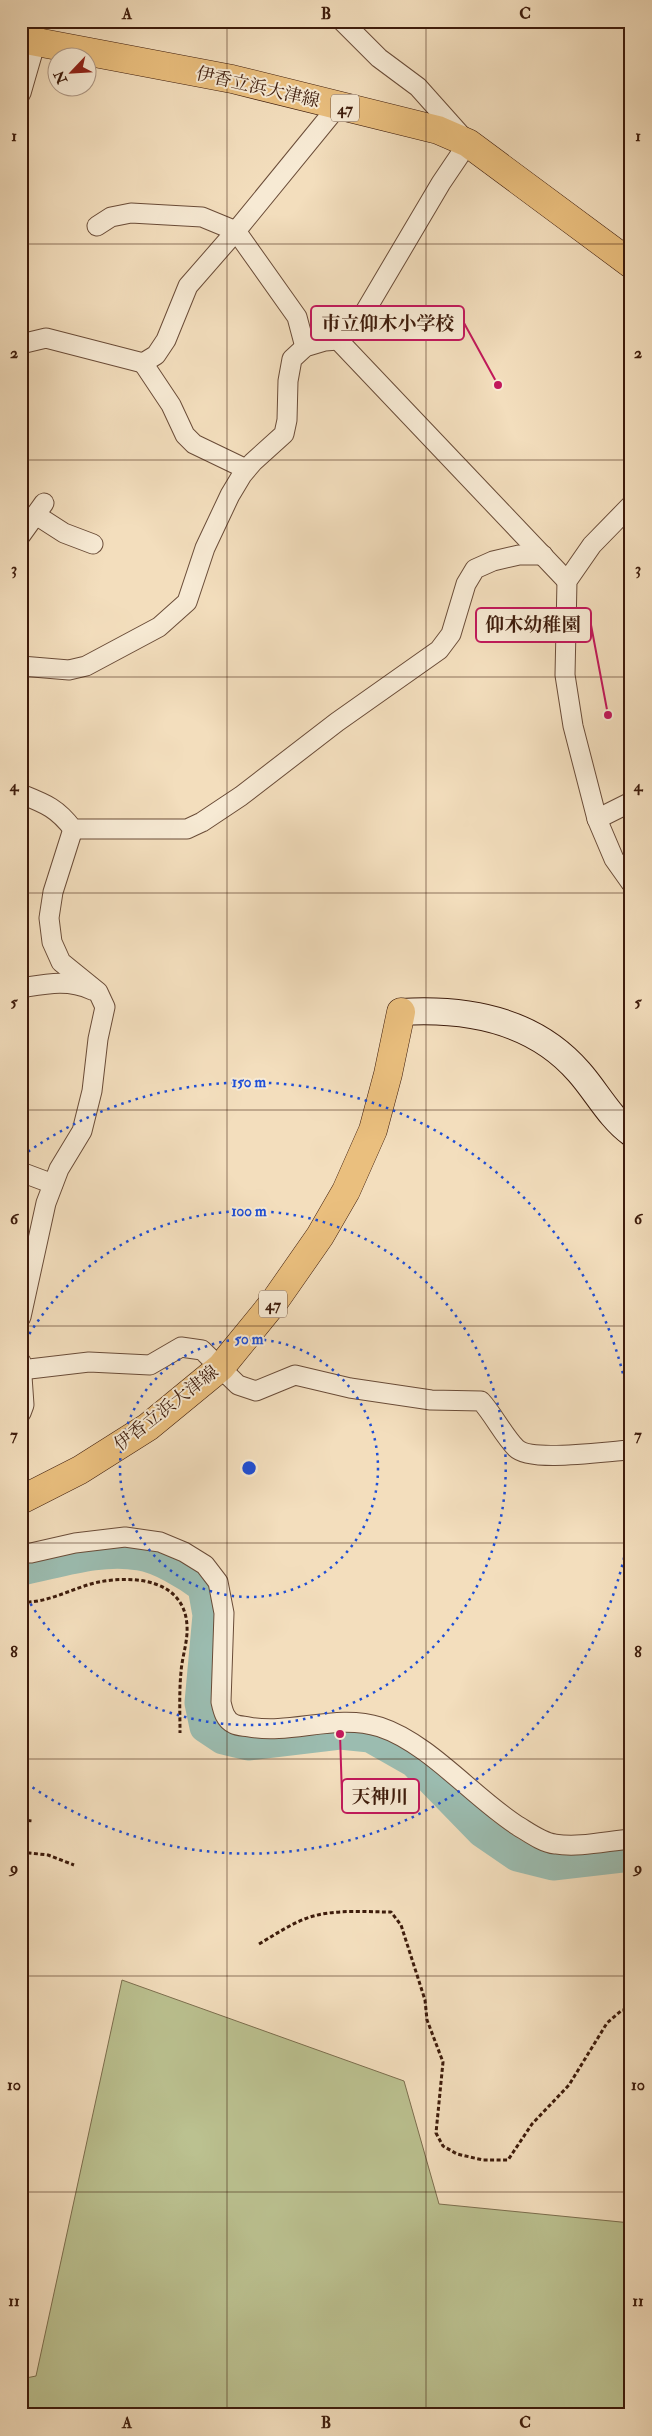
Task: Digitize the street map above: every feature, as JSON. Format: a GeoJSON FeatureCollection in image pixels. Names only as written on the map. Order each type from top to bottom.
{"type":"FeatureCollection","features":[{"type":"Feature","properties":{"kind":"main road","name":"伊香立浜大津線"},"geometry":{"type":"LineString","coordinates":[[28,40],[232,79],[438,130],[468,142],[631,264]]}},
{"type":"Feature","properties":{"kind":"main road","name":"伊香立浜大津線"},"geometry":{"type":"LineString","coordinates":[[21,1500],[80,1470],[148,1427],[221,1367],[274,1302],[320,1236],[346,1191],[373,1130],[388,1074],[401,1012]]}},
{"type":"Feature","properties":{"kind":"street"},"geometry":{"type":"LineString","coordinates":[[21,666],[69,670],[86,666],[160,627],[187,602],[205,548],[230,495],[246,470],[284,434],[288,420],[288,381],[292,359],[305,346],[338,340],[360,320],[441,183],[468,142],[418,87],[378,58],[342,21]]}},
{"type":"Feature","properties":{"kind":"street"},"geometry":{"type":"LineString","coordinates":[[21,93],[28,40]]}},
{"type":"Feature","properties":{"kind":"street"},"geometry":{"type":"LineString","coordinates":[[143,363],[156,355],[166,340],[188,286],[236,231],[338,106]]}},
{"type":"Feature","properties":{"kind":"street"},"geometry":{"type":"LineString","coordinates":[[97,226],[111,217],[131,213],[202,217],[236,231],[296,317],[305,346]]}},
{"type":"Feature","properties":{"kind":"street"},"geometry":{"type":"LineString","coordinates":[[21,344],[46,338],[143,363],[171,405],[185,435],[194,444],[246,470]]}},
{"type":"Feature","properties":{"kind":"street"},"geometry":{"type":"LineString","coordinates":[[338,340],[568,581]]}},
{"type":"Feature","properties":{"kind":"street"},"geometry":{"type":"LineString","coordinates":[[631,505],[592,544],[568,581],[565,675],[572,726],[598,818],[614,859],[631,883]]}},
{"type":"Feature","properties":{"kind":"street"},"geometry":{"type":"LineString","coordinates":[[21,535],[40,509],[64,533],[93,544]]}},
{"type":"Feature","properties":{"kind":"street"},"geometry":{"type":"LineString","coordinates":[[73,829],[187,829],[202,822],[241,796],[337,722],[439,650],[451,634],[466,584],[475,569],[493,561],[519,555],[543,555]]}},
{"type":"Feature","properties":{"kind":"street"},"geometry":{"type":"LineString","coordinates":[[21,794],[51,806],[63,815],[73,829]]}},
{"type":"Feature","properties":{"kind":"street"},"geometry":{"type":"LineString","coordinates":[[598,818],[631,802]]}},
{"type":"Feature","properties":{"kind":"street"},"geometry":{"type":"LineString","coordinates":[[21,1317],[46,1203],[59,1169],[82,1131],[92,1091],[98,1039],[105,1007],[98,992],[61,962],[52,942],[49,918],[54,892],[73,829]]}},
{"type":"Feature","properties":{"kind":"street"},"geometry":{"type":"LineString","coordinates":[[21,988],[55,982],[79,984],[98,992]]}},
{"type":"Feature","properties":{"kind":"street"},"geometry":{"type":"LineString","coordinates":[[401,1012],[431,1010],[470,1013],[520,1028],[563,1054],[622,1127],[631,1133]]}},
{"type":"Feature","properties":{"kind":"street"},"geometry":{"type":"LineString","coordinates":[[21,1172],[53,1184]]}},
{"type":"Feature","properties":{"kind":"street"},"geometry":{"type":"LineString","coordinates":[[21,1412],[24,1405],[22,1368],[89,1362],[150,1365],[181,1347],[202,1350],[238,1385],[256,1391],[295,1375],[350,1388],[431,1400],[481,1400],[516,1449],[533,1455],[552,1457],[575,1453],[631,1450]]}},
{"type":"Feature","properties":{"kind":"street"},"geometry":{"type":"LineString","coordinates":[[21,1553],[125,1537],[160,1542],[184,1552],[205,1565],[218,1582],[224,1613],[221,1702],[225,1717],[234,1724],[257,1728],[278,1728],[332,1722],[360,1722],[381,1727],[399,1735],[433,1758],[499,1813],[528,1832],[554,1844],[631,1839]]}},
{"type":"Feature","properties":{"kind":"path"},"geometry":{"type":"LineString","coordinates":[[21,1602],[49,1597],[98,1582],[124,1579],[151,1582],[170,1590],[182,1606],[187,1626],[181,1674],[180,1733]]}},
{"type":"Feature","properties":{"kind":"path"},"geometry":{"type":"LineString","coordinates":[[21,1820],[33,1821]]}},
{"type":"Feature","properties":{"kind":"path"},"geometry":{"type":"LineString","coordinates":[[21,1852],[48,1855],[74,1865]]}},
{"type":"Feature","properties":{"kind":"path"},"geometry":{"type":"LineString","coordinates":[[259,1944],[292,1925],[312,1917],[346,1911],[391,1912],[401,1925],[425,2000],[427,2020],[443,2062],[436,2133],[443,2146],[457,2154],[483,2160],[508,2160],[532,2124],[569,2085],[608,2023],[622,2010],[631,2010]]}},
{"type":"Feature","properties":{"kind":"green space"},"geometry":{"type":"Polygon","coordinates":[[[122,1980],[404,2081],[439,2204],[631,2223],[631,2415],[21,2415],[21,2379],[36,2376],[122,1980]]]}},
{"type":"Feature","properties":{"kind":"waterway"},"geometry":{"type":"LineString","coordinates":[[21,1570],[94,1555],[124,1553],[139,1555],[164,1563],[203,1587],[208,1615],[200,1703],[205,1727],[223,1739],[248,1745],[340,1734],[370,1737],[414,1762],[482,1832],[517,1856],[553,1865],[631,1856]]}},
{"type":"Feature","properties":{"kind":"place","name":"市立仰木小学校"},"geometry":{"type":"Point","coordinates":[498,385]}},
{"type":"Feature","properties":{"kind":"place","name":"仰木幼稚園"},"geometry":{"type":"Point","coordinates":[608,715]}},
{"type":"Feature","properties":{"kind":"place","name":"天神川"},"geometry":{"type":"Point","coordinates":[340,1734]}}]}
